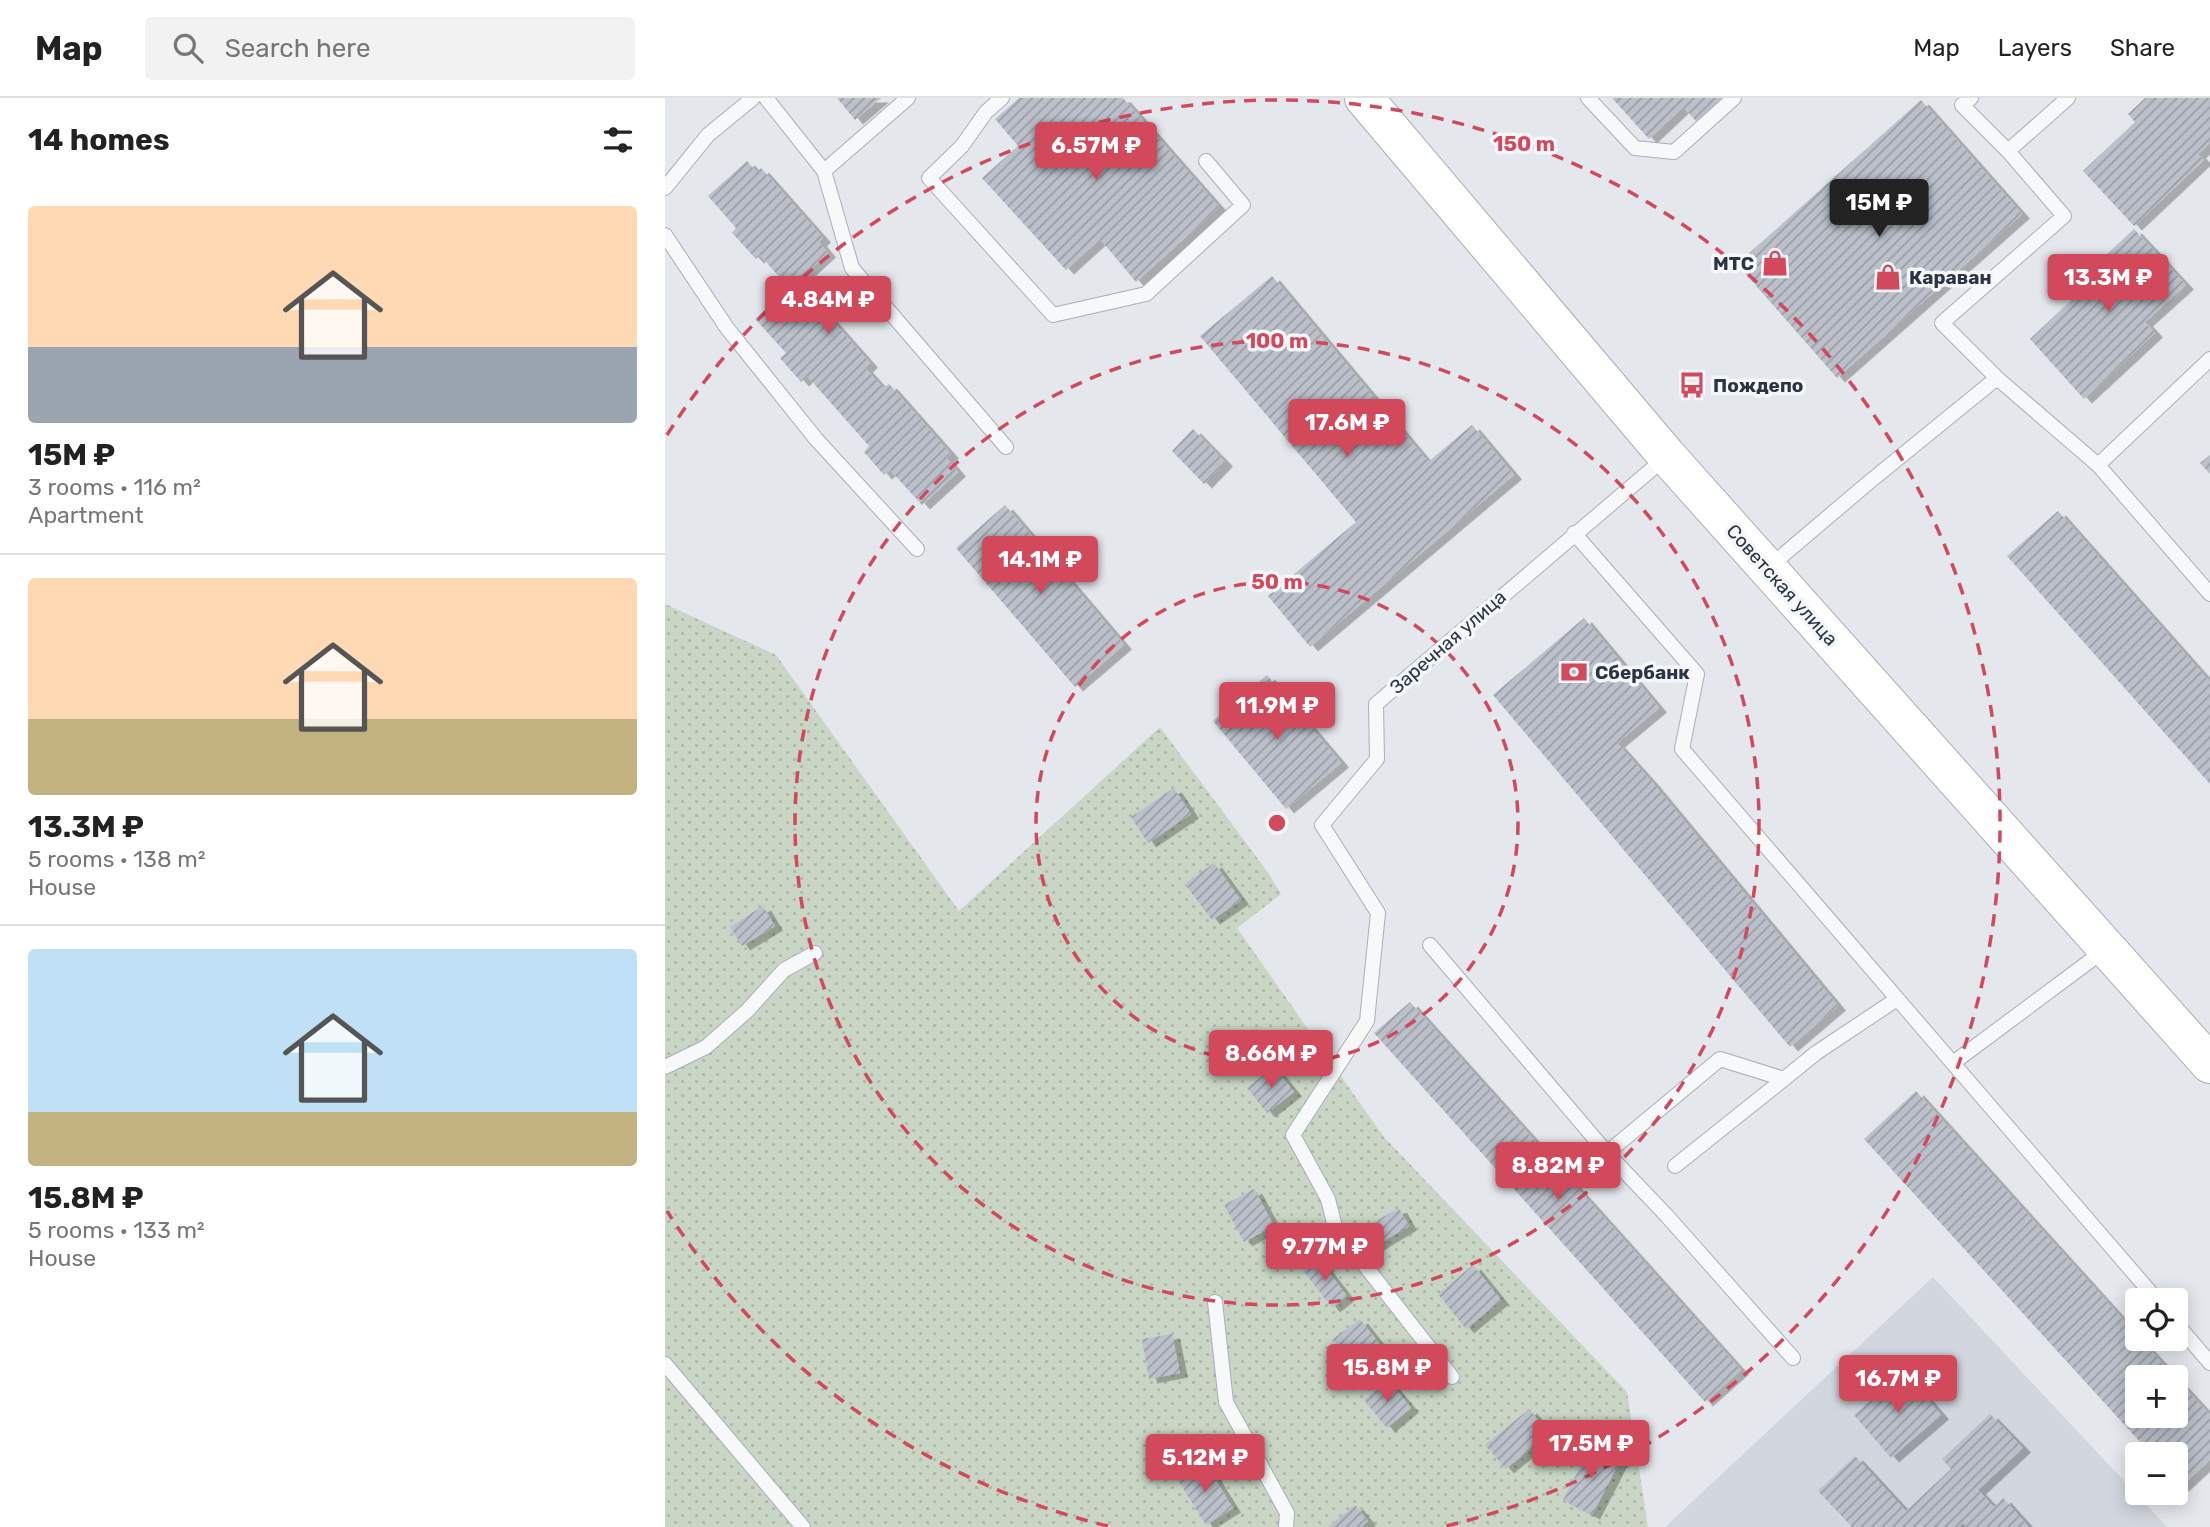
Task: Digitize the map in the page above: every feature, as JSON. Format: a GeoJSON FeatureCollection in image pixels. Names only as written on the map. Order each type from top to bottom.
{"type":"FeatureCollection","features":[{"type":"Feature","properties":{"kind":"main road","name":"Советская улица"},"geometry":{"type":"LineString","coordinates":[[1364,98],[1667,456],[2210,1064]]}},
{"type":"Feature","properties":{"kind":"lane"},"geometry":{"type":"LineString","coordinates":[[665,188],[708,135],[754,98]]}},
{"type":"Feature","properties":{"kind":"lane"},"geometry":{"type":"LineString","coordinates":[[766,98],[824,171],[852,268],[1006,447]]}},
{"type":"Feature","properties":{"kind":"lane"},"geometry":{"type":"LineString","coordinates":[[824,171],[908,98]]}},
{"type":"Feature","properties":{"kind":"lane"},"geometry":{"type":"LineString","coordinates":[[1002,98],[986,111],[962,146],[929,178],[1052,315],[1146,294],[1243,205],[1206,161]]}},
{"type":"Feature","properties":{"kind":"lane"},"geometry":{"type":"LineString","coordinates":[[1588,98],[1635,148],[1674,152],[1734,98]]}},
{"type":"Feature","properties":{"kind":"lane"},"geometry":{"type":"LineString","coordinates":[[2008,151],[2068,98]]}},
{"type":"Feature","properties":{"kind":"lane"},"geometry":{"type":"LineString","coordinates":[[1962,100],[2064,216],[1942,323],[1997,378],[2098,465],[2210,594]]}},
{"type":"Feature","properties":{"kind":"lane"},"geometry":{"type":"LineString","coordinates":[[665,236],[727,328],[816,439],[917,549]]}},
{"type":"Feature","properties":{"kind":"lane"},"geometry":{"type":"LineString","coordinates":[[2098,465],[2210,359]]}},
{"type":"Feature","properties":{"kind":"lane"},"geometry":{"type":"LineString","coordinates":[[1767,569],[1997,378]]}},
{"type":"Feature","properties":{"kind":"lane","name":"Заречная улица"},"geometry":{"type":"LineString","coordinates":[[1452,1377],[1335,1227],[1328,1199],[1293,1135],[1367,1021],[1378,913],[1322,825],[1377,759],[1376,704],[1667,456]]}},
{"type":"Feature","properties":{"kind":"lane"},"geometry":{"type":"LineString","coordinates":[[1574,533],[1697,674],[1682,749],[2147,1288]]}},
{"type":"Feature","properties":{"kind":"lane"},"geometry":{"type":"LineString","coordinates":[[1430,945],[1607,1153],[1793,1357]]}},
{"type":"Feature","properties":{"kind":"lane"},"geometry":{"type":"LineString","coordinates":[[1953,1063],[2107,949]]}},
{"type":"Feature","properties":{"kind":"lane"},"geometry":{"type":"LineString","coordinates":[[665,1067],[705,1047],[747,1011],[784,970],[814,953]]}},
{"type":"Feature","properties":{"kind":"lane"},"geometry":{"type":"LineString","coordinates":[[1675,1166],[1816,1053],[1898,999]]}},
{"type":"Feature","properties":{"kind":"lane"},"geometry":{"type":"LineString","coordinates":[[1607,1153],[1720,1059],[1784,1079]]}},
{"type":"Feature","properties":{"kind":"lane"},"geometry":{"type":"LineString","coordinates":[[1215,1302],[1226,1402],[1287,1513],[1286,1527]]}},
{"type":"Feature","properties":{"kind":"lane"},"geometry":{"type":"LineString","coordinates":[[2188,1337],[2210,1363]]}},
{"type":"Feature","properties":{"kind":"lane"},"geometry":{"type":"LineString","coordinates":[[665,1364],[803,1527]]}},
{"type":"Feature","properties":{"kind":"shaded area"},"geometry":{"type":"Polygon","coordinates":[[[1933,1277],[2125,1482],[2125,1505],[2146,1505],[2167,1527],[1665,1527],[1933,1277]]]}},
{"type":"Feature","properties":{"kind":"green space"},"geometry":{"type":"Polygon","coordinates":[[[665,604],[776,655],[959,911],[1160,727],[1281,894],[1237,928],[1383,1136],[1627,1392],[1648,1527],[665,1527],[665,604]]]}},
{"type":"Feature","properties":{"kind":"building"},"geometry":{"type":"Polygon","coordinates":[[[837,98],[881,98],[855,120],[837,98]]]}},
{"type":"Feature","properties":{"kind":"building"},"geometry":{"type":"Polygon","coordinates":[[[1019,98],[1123,98],[1219,207],[1136,282],[1100,239],[1066,270],[982,178],[1018,146],[995,119],[1019,98]]]}},
{"type":"Feature","properties":{"kind":"building"},"geometry":{"type":"Polygon","coordinates":[[[1612,98],[1722,98],[1696,121],[1683,107],[1649,139],[1612,98]]]}},
{"type":"Feature","properties":{"kind":"building"},"geometry":{"type":"Polygon","coordinates":[[[2145,98],[2210,98],[2210,143],[2198,154],[2204,160],[2134,226],[2083,171],[2135,122],[2128,114],[2145,98]]]}},
{"type":"Feature","properties":{"kind":"building"},"geometry":{"type":"Polygon","coordinates":[[[1921,100],[2022,214],[1837,378],[1737,264],[1921,100]]]}},
{"type":"Feature","properties":{"kind":"building"},"geometry":{"type":"Polygon","coordinates":[[[747,161],[757,172],[761,168],[823,238],[819,242],[828,253],[792,286],[802,298],[808,293],[870,363],[865,368],[883,388],[889,384],[951,454],[946,458],[958,472],[922,505],[890,470],[884,475],[864,452],[869,446],[807,376],[801,382],[780,358],[786,353],[755,319],[789,288],[760,255],[756,259],[732,233],[736,228],[708,196],[747,161]]]}},
{"type":"Feature","properties":{"kind":"building"},"geometry":{"type":"Polygon","coordinates":[[[2134,229],[2186,285],[2145,322],[2155,333],[2084,399],[2030,339],[2080,292],[2074,285],[2134,229]]]}},
{"type":"Feature","properties":{"kind":"building"},"geometry":{"type":"Polygon","coordinates":[[[1272,276],[1428,462],[1472,425],[1514,475],[1310,647],[1268,596],[1356,522],[1200,336],[1272,276]]]}},
{"type":"Feature","properties":{"kind":"building"},"geometry":{"type":"Polygon","coordinates":[[[1193,429],[1225,462],[1204,484],[1172,451],[1193,429]]]}},
{"type":"Feature","properties":{"kind":"building"},"geometry":{"type":"Polygon","coordinates":[[[2210,455],[2210,474],[2200,463],[2210,455]]]}},
{"type":"Feature","properties":{"kind":"building"},"geometry":{"type":"Polygon","coordinates":[[[1005,505],[1124,645],[1075,687],[956,548],[1005,505]]]}},
{"type":"Feature","properties":{"kind":"building"},"geometry":{"type":"Polygon","coordinates":[[[2058,511],[2210,682],[2210,784],[2007,556],[2058,511]]]}},
{"type":"Feature","properties":{"kind":"building"},"geometry":{"type":"Polygon","coordinates":[[[1584,618],[1659,708],[1617,743],[1838,1006],[1790,1047],[1493,695],[1584,618]]]}},
{"type":"Feature","properties":{"kind":"building"},"geometry":{"type":"Polygon","coordinates":[[[1267,675],[1341,763],[1286,809],[1213,721],[1267,675]]]}},
{"type":"Feature","properties":{"kind":"building"},"geometry":{"type":"Polygon","coordinates":[[[1174,788],[1191,814],[1148,843],[1131,817],[1174,788]]]}},
{"type":"Feature","properties":{"kind":"building"},"geometry":{"type":"Polygon","coordinates":[[[1214,863],[1241,900],[1212,920],[1185,884],[1214,863]]]}},
{"type":"Feature","properties":{"kind":"building"},"geometry":{"type":"Polygon","coordinates":[[[763,906],[775,926],[742,946],[730,927],[763,906]]]}},
{"type":"Feature","properties":{"kind":"building"},"geometry":{"type":"Polygon","coordinates":[[[1410,1002],[1741,1370],[1705,1402],[1374,1033],[1410,1002]]]}},
{"type":"Feature","properties":{"kind":"building"},"geometry":{"type":"Polygon","coordinates":[[[1274,1067],[1294,1092],[1267,1113],[1247,1088],[1274,1067]]]}},
{"type":"Feature","properties":{"kind":"building"},"geometry":{"type":"Polygon","coordinates":[[[1916,1091],[2125,1322],[2125,1351],[2151,1351],[2164,1365],[2125,1365],[2125,1425],[1864,1139],[1916,1091]]]}},
{"type":"Feature","properties":{"kind":"building"},"geometry":{"type":"Polygon","coordinates":[[[1254,1189],[1274,1226],[1244,1242],[1224,1205],[1254,1189]]]}},
{"type":"Feature","properties":{"kind":"building"},"geometry":{"type":"Polygon","coordinates":[[[1399,1208],[1409,1226],[1374,1247],[1363,1228],[1399,1208]]]}},
{"type":"Feature","properties":{"kind":"building"},"geometry":{"type":"Polygon","coordinates":[[[1317,1257],[1347,1296],[1332,1308],[1302,1269],[1317,1257]]]}},
{"type":"Feature","properties":{"kind":"building"},"geometry":{"type":"Polygon","coordinates":[[[1473,1265],[1501,1300],[1466,1329],[1438,1294],[1473,1265]]]}},
{"type":"Feature","properties":{"kind":"building"},"geometry":{"type":"Polygon","coordinates":[[[1360,1319],[1381,1346],[1353,1366],[1333,1339],[1360,1319]]]}},
{"type":"Feature","properties":{"kind":"building"},"geometry":{"type":"Polygon","coordinates":[[[1172,1334],[1180,1373],[1149,1379],[1142,1339],[1172,1334]]]}},
{"type":"Feature","properties":{"kind":"building"},"geometry":{"type":"Polygon","coordinates":[[[1904,1371],[1941,1415],[1891,1458],[1854,1415],[1904,1371]]]}},
{"type":"Feature","properties":{"kind":"building"},"geometry":{"type":"Polygon","coordinates":[[[1388,1380],[1411,1408],[1387,1428],[1364,1400],[1388,1380]]]}},
{"type":"Feature","properties":{"kind":"building"},"geometry":{"type":"Polygon","coordinates":[[[2188,1391],[2210,1415],[2210,1460],[2188,1480],[2188,1442],[2140,1442],[2127,1428],[2188,1428],[2188,1391]]]}},
{"type":"Feature","properties":{"kind":"building"},"geometry":{"type":"Polygon","coordinates":[[[1529,1409],[1549,1433],[1506,1469],[1485,1445],[1529,1409]]]}},
{"type":"Feature","properties":{"kind":"building"},"geometry":{"type":"Polygon","coordinates":[[[1990,1414],[2023,1448],[1978,1490],[1994,1507],[2003,1498],[2029,1527],[1967,1527],[1963,1523],[1958,1527],[1852,1527],[1818,1491],[1855,1456],[1906,1511],[1951,1469],[1942,1459],[1990,1414]]]}},
{"type":"Feature","properties":{"kind":"building"},"geometry":{"type":"Polygon","coordinates":[[[1591,1446],[1620,1461],[1592,1515],[1563,1500],[1591,1446]]]}},
{"type":"Feature","properties":{"kind":"building"},"geometry":{"type":"Polygon","coordinates":[[[1205,1463],[1233,1508],[1206,1525],[1178,1480],[1205,1463]]]}},
{"type":"Feature","properties":{"kind":"building"},"geometry":{"type":"Polygon","coordinates":[[[1355,1505],[1368,1521],[1361,1527],[1328,1527],[1355,1505]]]}},
{"type":"Feature","properties":{"kind":"place","name":"МТС"},"geometry":{"type":"Point","coordinates":[1775,263]}},
{"type":"Feature","properties":{"kind":"place","name":"Караван"},"geometry":{"type":"Point","coordinates":[1888,277]}},
{"type":"Feature","properties":{"kind":"place","name":"Пождепо"},"geometry":{"type":"Point","coordinates":[1692,385]}},
{"type":"Feature","properties":{"kind":"place","name":"Сбербанк"},"geometry":{"type":"Point","coordinates":[1574,672]}}]}
